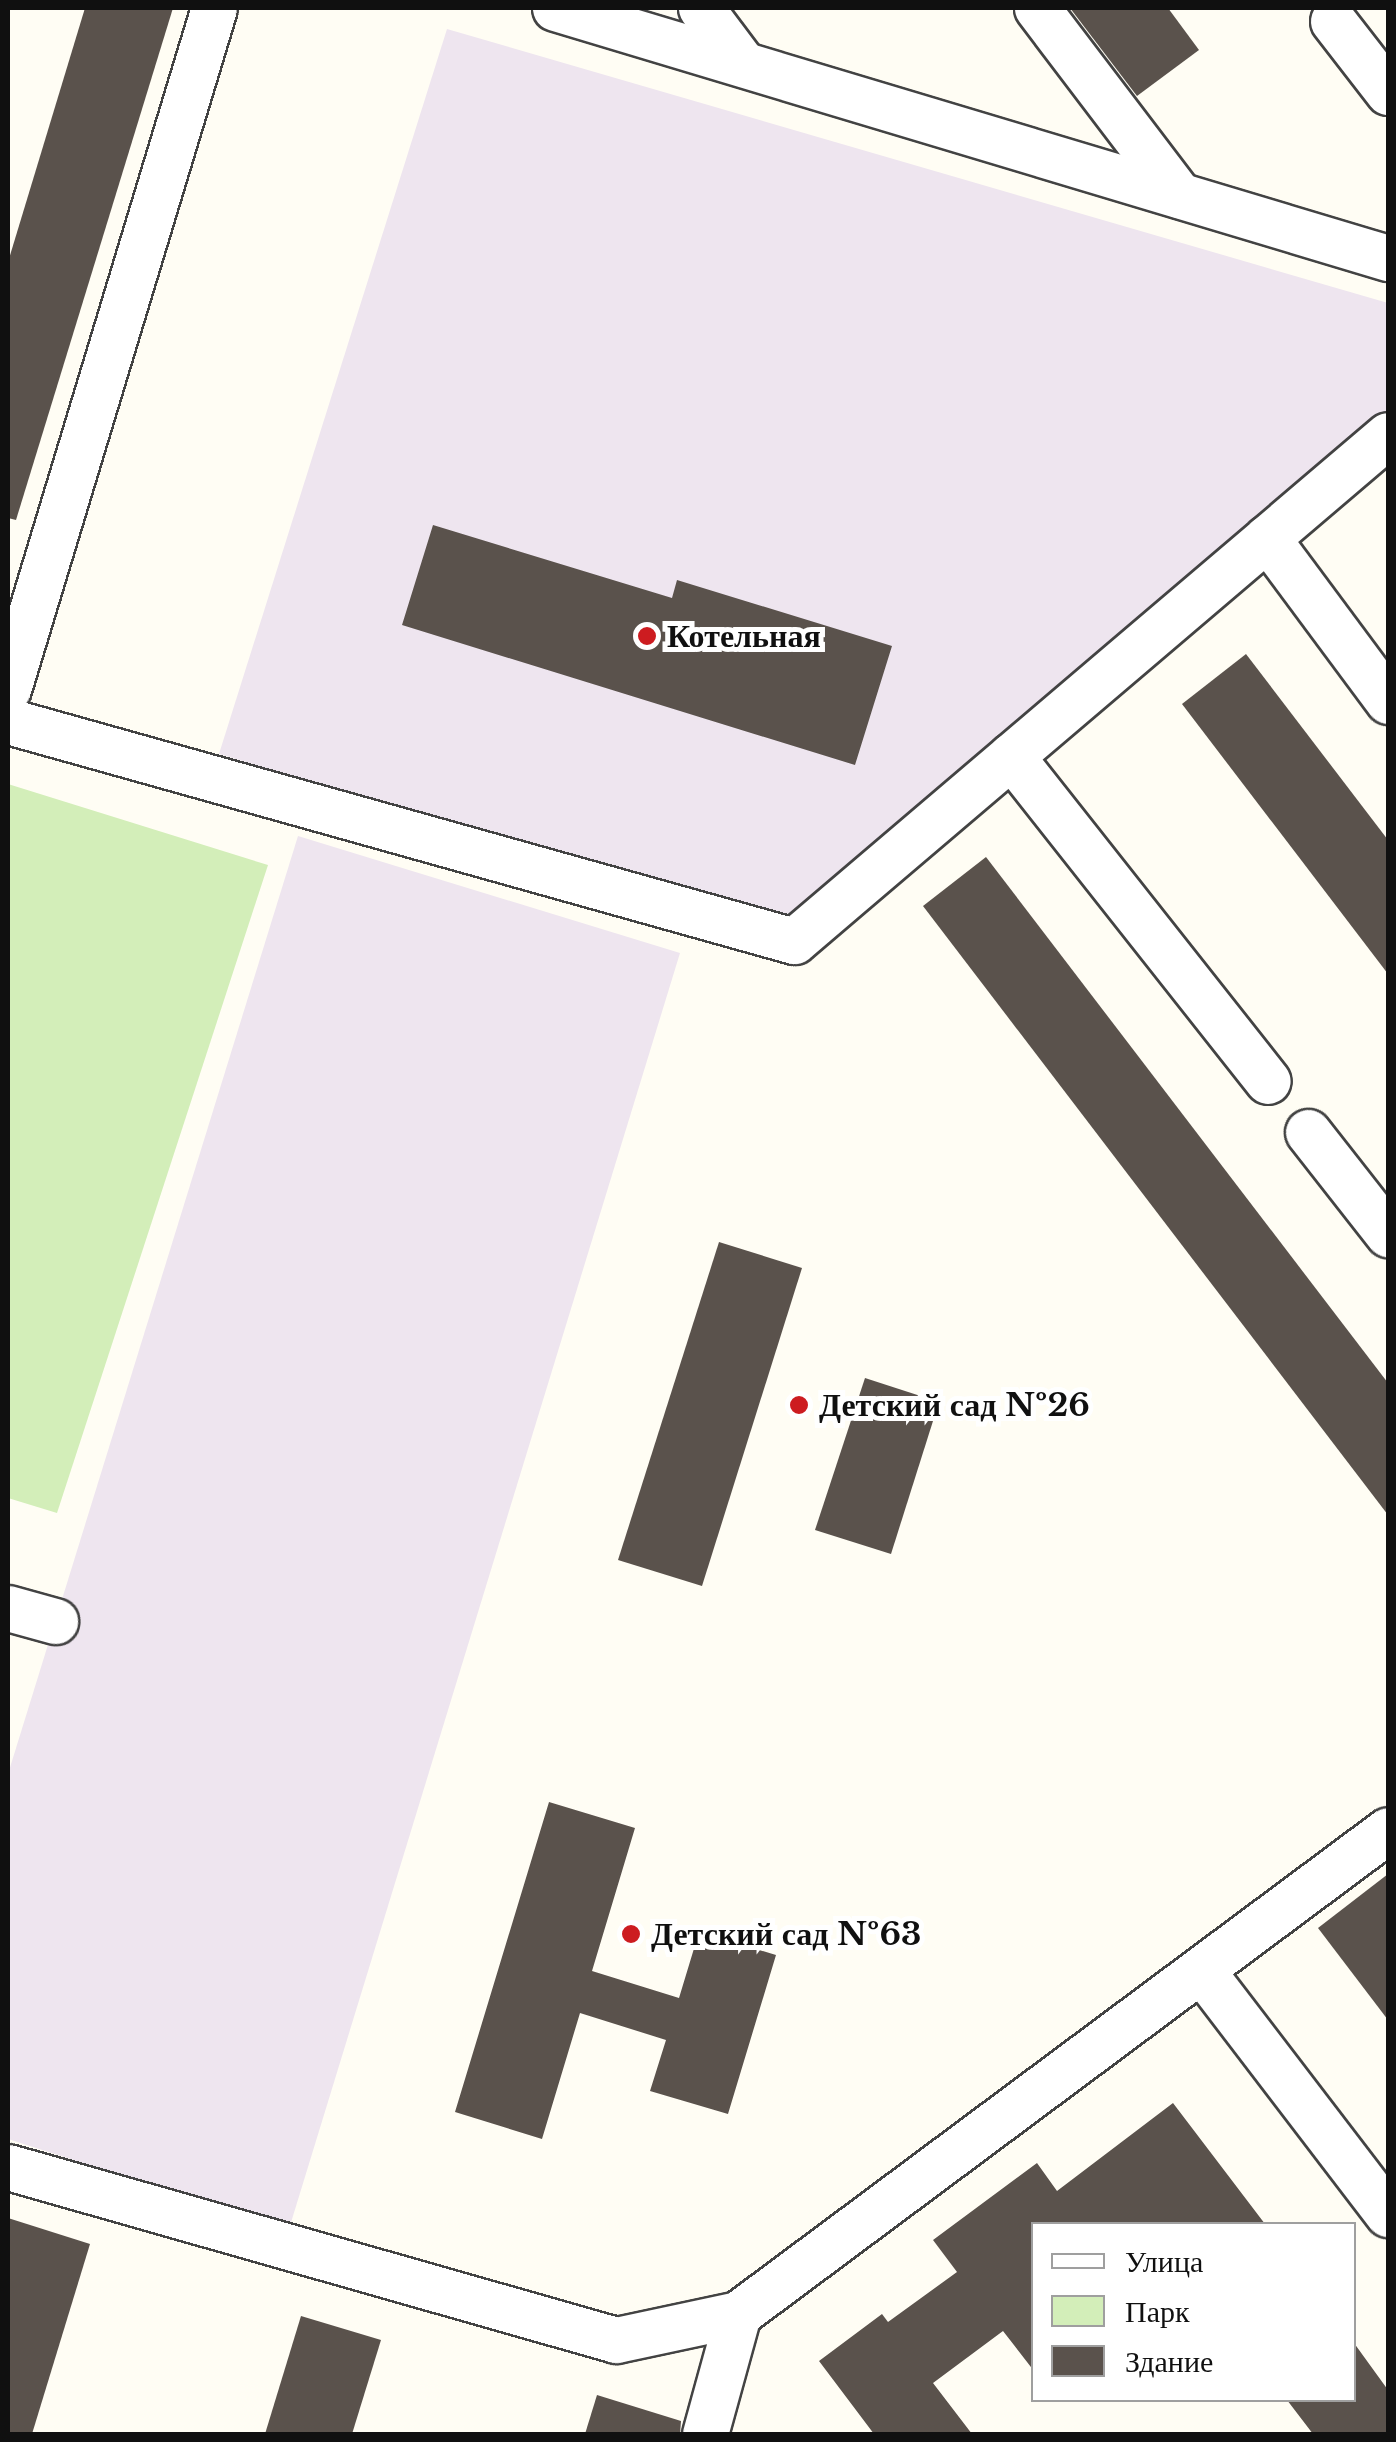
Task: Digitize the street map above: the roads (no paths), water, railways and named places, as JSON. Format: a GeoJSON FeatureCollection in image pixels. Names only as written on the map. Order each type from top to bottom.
{"type":"FeatureCollection","features":[{"type":"Feature","properties":{"kind":"lane"},"geometry":{"type":"LineString","coordinates":[[8,689],[214,8]]}},
{"type":"Feature","properties":{"kind":"lane"},"geometry":{"type":"LineString","coordinates":[[555,8],[1388,258]]}},
{"type":"Feature","properties":{"kind":"lane"},"geometry":{"type":"LineString","coordinates":[[701,8],[744,64]]}},
{"type":"Feature","properties":{"kind":"lane"},"geometry":{"type":"LineString","coordinates":[[1037,8],[1179,195]]}},
{"type":"Feature","properties":{"kind":"lane"},"geometry":{"type":"LineString","coordinates":[[1332,22],[1388,92]]}},
{"type":"Feature","properties":{"kind":"lane"},"geometry":{"type":"LineString","coordinates":[[8,721],[794,941],[1388,436]]}},
{"type":"Feature","properties":{"kind":"lane"},"geometry":{"type":"LineString","coordinates":[[1267,538],[1388,700]]}},
{"type":"Feature","properties":{"kind":"lane"},"geometry":{"type":"LineString","coordinates":[[1012,756],[1268,1081]]}},
{"type":"Feature","properties":{"kind":"lane"},"geometry":{"type":"LineString","coordinates":[[1308,1132],[1388,1234]]}},
{"type":"Feature","properties":{"kind":"lane"},"geometry":{"type":"LineString","coordinates":[[8,1608],[55,1622]]}},
{"type":"Feature","properties":{"kind":"lane"},"geometry":{"type":"LineString","coordinates":[[8,2167],[616,2340],[738,2314],[1388,1830]]}},
{"type":"Feature","properties":{"kind":"lane"},"geometry":{"type":"LineString","coordinates":[[1202,1971],[1388,2214]]}},
{"type":"Feature","properties":{"kind":"lane"},"geometry":{"type":"LineString","coordinates":[[705,2434],[738,2314]]}},
{"type":"Feature","properties":{"kind":"place","name":"Котельная"},"geometry":{"type":"Point","coordinates":[647,636]}},
{"type":"Feature","properties":{"kind":"place","name":"Детский сад №26"},"geometry":{"type":"Point","coordinates":[799,1405]}},
{"type":"Feature","properties":{"kind":"place","name":"Детский сад №63"},"geometry":{"type":"Point","coordinates":[631,1934]}}]}
